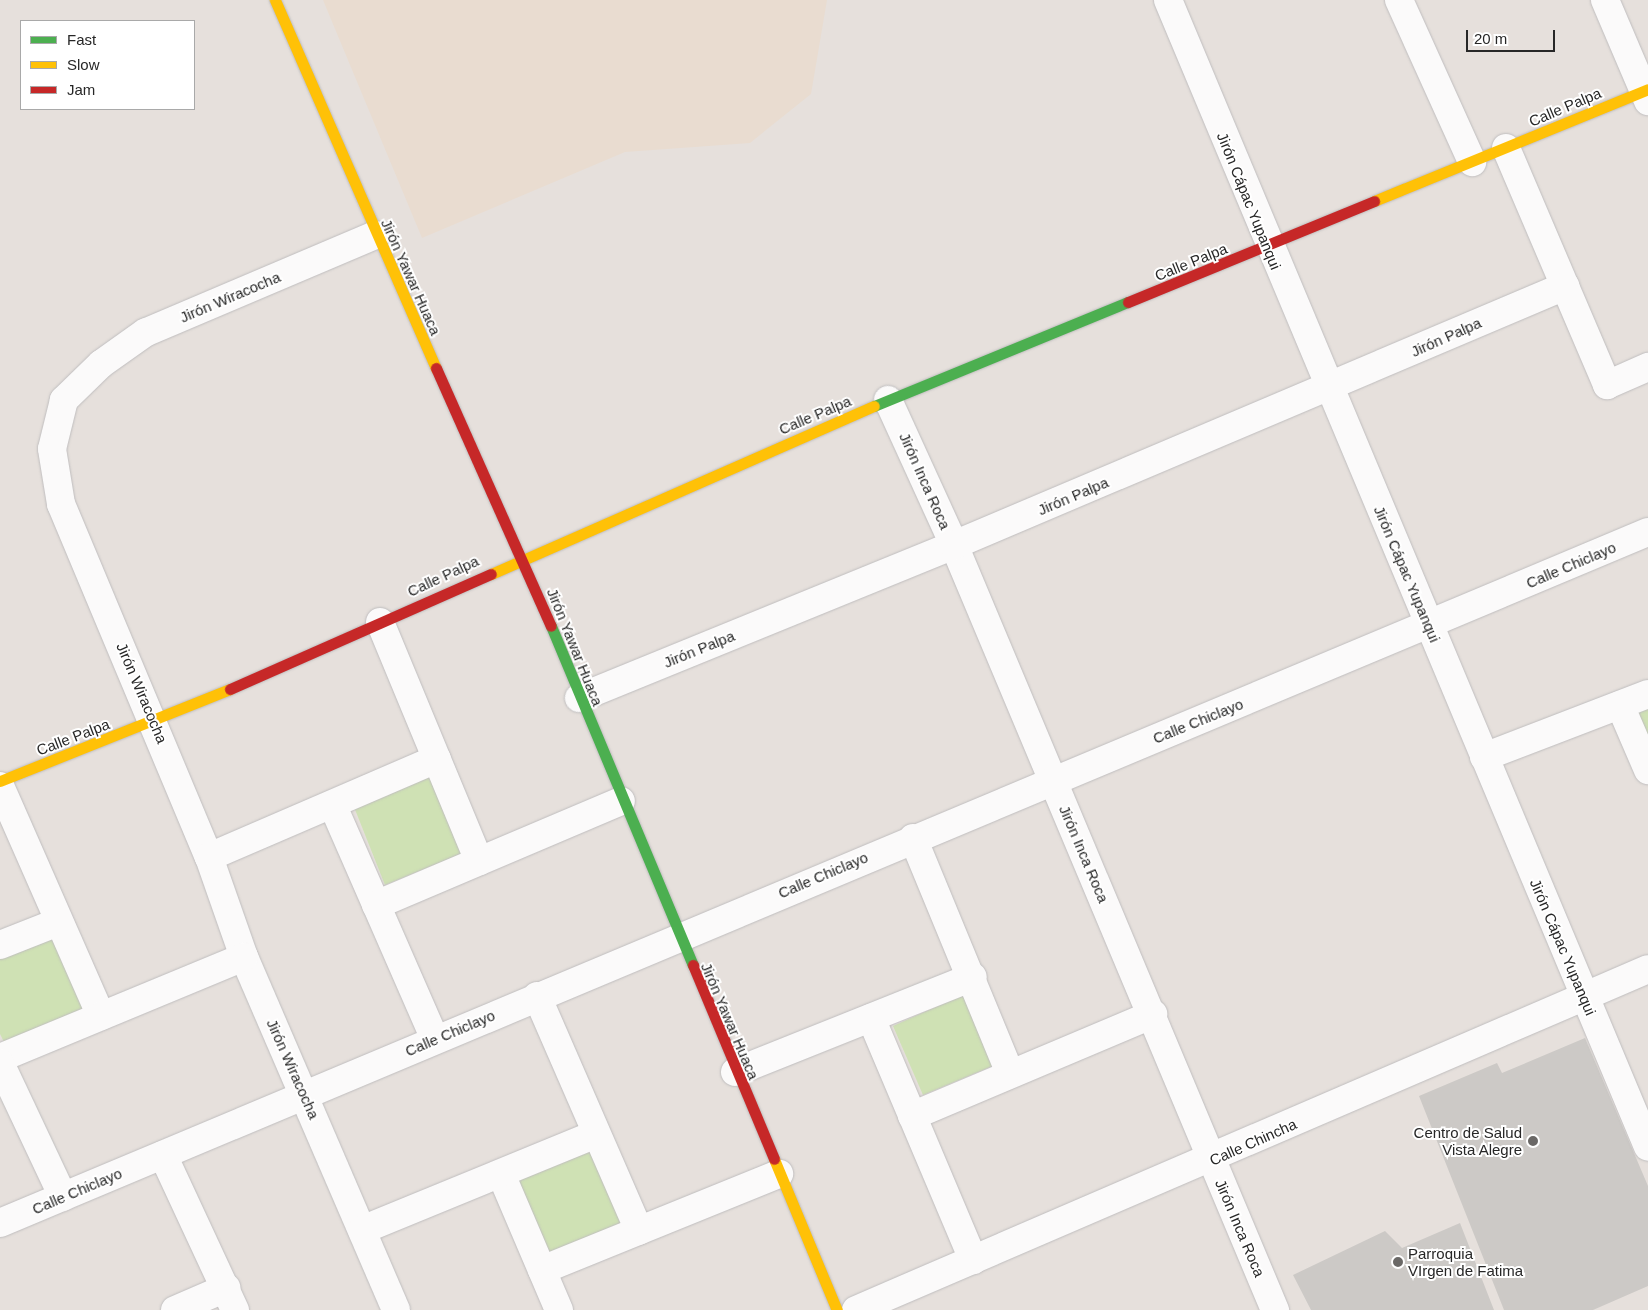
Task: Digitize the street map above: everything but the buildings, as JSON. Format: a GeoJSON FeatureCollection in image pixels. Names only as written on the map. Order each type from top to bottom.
{"type":"FeatureCollection","features":[{"type":"Feature","properties":{"kind":"street","name":"Jirón Yawar Huaca"},"geometry":{"type":"LineString","coordinates":[[275,0],[375,235],[522,557],[677,936],[837,1310]]}},
{"type":"Feature","properties":{"kind":"street","name":"Jirón Cápac Yupanqui"},"geometry":{"type":"LineString","coordinates":[[1168,0],[1268,247],[1429,626],[1583,997],[1648,1147]]}},
{"type":"Feature","properties":{"kind":"street"},"geometry":{"type":"LineString","coordinates":[[1399,0],[1472,162]]}},
{"type":"Feature","properties":{"kind":"street"},"geometry":{"type":"LineString","coordinates":[[1605,0],[1647,93]]}},
{"type":"Feature","properties":{"kind":"street","name":"Calle Palpa"},"geometry":{"type":"LineString","coordinates":[[0,781],[154,722],[522,557],[888,400],[1268,247],[1506,148],[1647,93]]}},
{"type":"Feature","properties":{"kind":"street"},"geometry":{"type":"LineString","coordinates":[[1506,148],[1607,385],[1648,367]]}},
{"type":"Feature","properties":{"kind":"street","name":"Jirón Wiracocha"},"geometry":{"type":"LineString","coordinates":[[375,235],[146,332],[100,364],[64,400],[52,449],[61,504],[209,857],[244,957],[396,1310]]}},
{"type":"Feature","properties":{"kind":"street","name":"Jirón Palpa"},"geometry":{"type":"LineString","coordinates":[[579,698],[954,546],[1564,286]]}},
{"type":"Feature","properties":{"kind":"street","name":"Jirón Inca Roca"},"geometry":{"type":"LineString","coordinates":[[888,400],[954,546],[1153,1014],[1211,1160],[1275,1310]]}},
{"type":"Feature","properties":{"kind":"street","name":"Calle Chiclayo"},"geometry":{"type":"LineString","coordinates":[[0,1223],[436,1040],[677,936],[1429,626],[1648,532]]}},
{"type":"Feature","properties":{"kind":"street"},"geometry":{"type":"LineString","coordinates":[[380,622],[479,861]]}},
{"type":"Feature","properties":{"kind":"street"},"geometry":{"type":"LineString","coordinates":[[1484,757],[1648,694]]}},
{"type":"Feature","properties":{"kind":"street"},"geometry":{"type":"LineString","coordinates":[[1620,705],[1648,770]]}},
{"type":"Feature","properties":{"kind":"street"},"geometry":{"type":"LineString","coordinates":[[209,857],[333,806],[436,759]]}},
{"type":"Feature","properties":{"kind":"street"},"geometry":{"type":"LineString","coordinates":[[0,786],[58,922],[101,1016]]}},
{"type":"Feature","properties":{"kind":"street"},"geometry":{"type":"LineString","coordinates":[[376,905],[621,801]]}},
{"type":"Feature","properties":{"kind":"street"},"geometry":{"type":"LineString","coordinates":[[333,806],[436,1040]]}},
{"type":"Feature","properties":{"kind":"street"},"geometry":{"type":"LineString","coordinates":[[913,838],[973,977],[1010,1073]]}},
{"type":"Feature","properties":{"kind":"street"},"geometry":{"type":"LineString","coordinates":[[0,944],[58,922]]}},
{"type":"Feature","properties":{"kind":"street"},"geometry":{"type":"LineString","coordinates":[[0,1058],[244,957]]}},
{"type":"Feature","properties":{"kind":"street","name":"Calle Chincha"},"geometry":{"type":"LineString","coordinates":[[856,1310],[1211,1160],[1648,970]]}},
{"type":"Feature","properties":{"kind":"street"},"geometry":{"type":"LineString","coordinates":[[735,1072],[973,977]]}},
{"type":"Feature","properties":{"kind":"street"},"geometry":{"type":"LineString","coordinates":[[537,996],[638,1231]]}},
{"type":"Feature","properties":{"kind":"street"},"geometry":{"type":"LineString","coordinates":[[912,1116],[1153,1014]]}},
{"type":"Feature","properties":{"kind":"street"},"geometry":{"type":"LineString","coordinates":[[871,1018],[973,1260]]}},
{"type":"Feature","properties":{"kind":"street"},"geometry":{"type":"LineString","coordinates":[[0,1063],[63,1197]]}},
{"type":"Feature","properties":{"kind":"street"},"geometry":{"type":"LineString","coordinates":[[362,1230],[596,1134]]}},
{"type":"Feature","properties":{"kind":"street"},"geometry":{"type":"LineString","coordinates":[[163,1155],[230,1299],[176,1310]]}},
{"type":"Feature","properties":{"kind":"street"},"geometry":{"type":"LineString","coordinates":[[501,1174],[559,1310]]}},
{"type":"Feature","properties":{"kind":"street"},"geometry":{"type":"LineString","coordinates":[[542,1270],[779,1174]]}},
{"type":"Feature","properties":{"kind":"shaded area"},"geometry":{"type":"Polygon","coordinates":[[[323,0],[827,0],[811,94],[750,143],[625,152],[422,238],[323,0]]]}},
{"type":"Feature","properties":{"kind":"green space"},"geometry":{"type":"Polygon","coordinates":[[[1648,707],[1648,738],[1638,711],[1648,707]]]}},
{"type":"Feature","properties":{"kind":"green space"},"geometry":{"type":"Polygon","coordinates":[[[432,775],[466,852],[385,885],[354,807],[432,775]]]}},
{"type":"Feature","properties":{"kind":"green space"},"geometry":{"type":"Polygon","coordinates":[[[53,936],[85,1008],[4,1042],[0,1034],[0,959],[53,936]]]}},
{"type":"Feature","properties":{"kind":"green space"},"geometry":{"type":"Polygon","coordinates":[[[964,994],[995,1065],[923,1095],[893,1026],[964,994]]]}},
{"type":"Feature","properties":{"kind":"green space"},"geometry":{"type":"Polygon","coordinates":[[[594,1150],[627,1224],[546,1257],[515,1179],[594,1150]]]}},
{"type":"Feature","properties":{"kind":"traffic: fast"},"geometry":{"type":"LineString","coordinates":[[874,406],[1128,302]]}},
{"type":"Feature","properties":{"kind":"traffic: fast"},"geometry":{"type":"LineString","coordinates":[[551,626],[693,965]]}},
{"type":"Feature","properties":{"kind":"traffic: slow"},"geometry":{"type":"LineString","coordinates":[[275,0],[436,368]]}},
{"type":"Feature","properties":{"kind":"traffic: slow"},"geometry":{"type":"LineString","coordinates":[[1374,201],[1648,89]]}},
{"type":"Feature","properties":{"kind":"traffic: slow"},"geometry":{"type":"LineString","coordinates":[[491,574],[874,406]]}},
{"type":"Feature","properties":{"kind":"traffic: slow"},"geometry":{"type":"LineString","coordinates":[[0,781],[230,689]]}},
{"type":"Feature","properties":{"kind":"traffic: slow"},"geometry":{"type":"LineString","coordinates":[[774,1159],[837,1310]]}},
{"type":"Feature","properties":{"kind":"traffic: jam"},"geometry":{"type":"LineString","coordinates":[[1128,302],[1374,201]]}},
{"type":"Feature","properties":{"kind":"traffic: jam"},"geometry":{"type":"LineString","coordinates":[[436,368],[551,626]]}},
{"type":"Feature","properties":{"kind":"traffic: jam"},"geometry":{"type":"LineString","coordinates":[[230,689],[491,574]]}},
{"type":"Feature","properties":{"kind":"traffic: jam"},"geometry":{"type":"LineString","coordinates":[[693,965],[774,1159]]}},
{"type":"Feature","properties":{"kind":"place","name":"Centro de Salud Vista Alegre"},"geometry":{"type":"Point","coordinates":[1533,1141]}},
{"type":"Feature","properties":{"kind":"place","name":"Parroquia VIrgen de Fatima"},"geometry":{"type":"Point","coordinates":[1398,1262]}}]}
